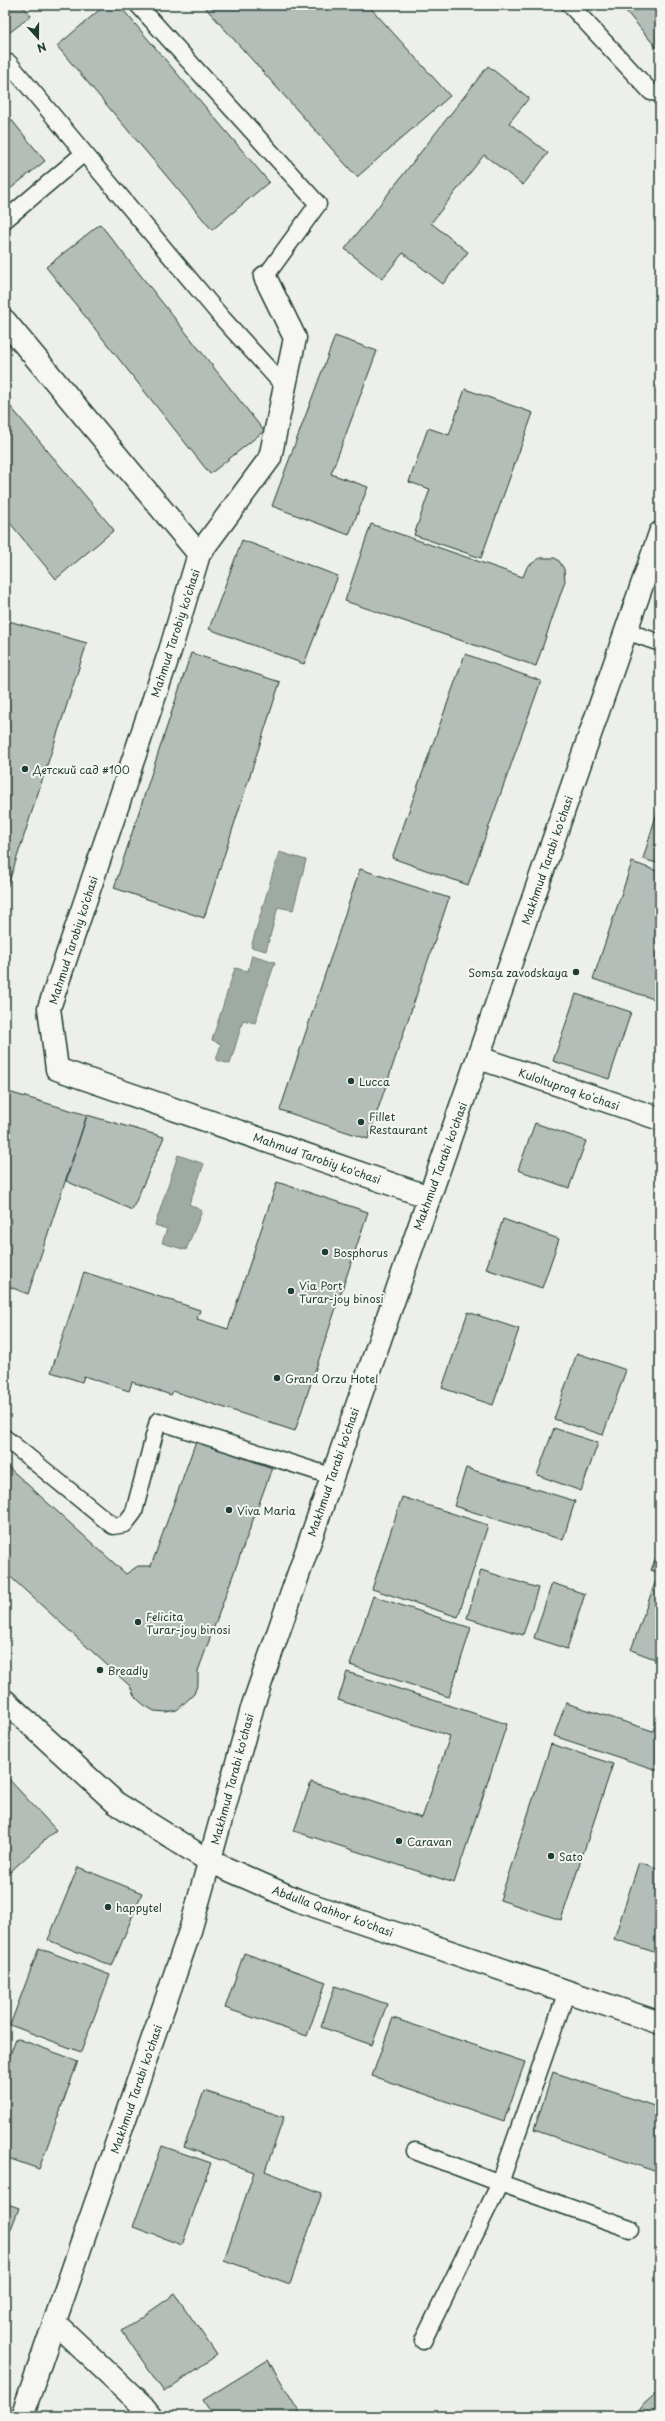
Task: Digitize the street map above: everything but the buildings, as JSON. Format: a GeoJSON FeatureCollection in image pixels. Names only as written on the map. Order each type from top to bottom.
{"type":"FeatureCollection","features":[{"type":"Feature","properties":{"kind":"street","name":"Mahmud Tarobiy ko'chasi"},"geometry":{"type":"LineString","coordinates":[[266,277],[295,338],[270,458],[200,554],[170,651],[50,1008],[57,1069],[429,1197]]}},
{"type":"Feature","properties":{"kind":"street","name":"Mahmud Tarobiy ko'chasi"},"geometry":{"type":"LineString","coordinates":[[5,321],[200,554]]}},
{"type":"Feature","properties":{"kind":"street","name":"Makhmud Tarabi ko'chasi"},"geometry":{"type":"LineString","coordinates":[[22,2416],[190,1931],[253,1705],[331,1476],[660,533]]}},
{"type":"Feature","properties":{"kind":"street","name":"Kuloltuproq koʻchasi"},"geometry":{"type":"LineString","coordinates":[[478,1058],[660,1119]]}},
{"type":"Feature","properties":{"kind":"street","name":"Abdulla Qahhor ko'chasi"},"geometry":{"type":"LineString","coordinates":[[5,1701],[116,1803],[209,1861],[297,1900],[660,2023]]}},
{"type":"Feature","properties":{"kind":"street"},"geometry":{"type":"LineString","coordinates":[[55,2323],[143,2406],[151,2416]]}},
{"type":"Feature","properties":{"kind":"lane"},"geometry":{"type":"LineString","coordinates":[[138,5],[318,204],[266,277]]}},
{"type":"Feature","properties":{"kind":"lane"},"geometry":{"type":"LineString","coordinates":[[570,5],[651,92],[660,93]]}},
{"type":"Feature","properties":{"kind":"lane"},"geometry":{"type":"LineString","coordinates":[[9,63],[83,154],[223,319],[285,387]]}},
{"type":"Feature","properties":{"kind":"lane"},"geometry":{"type":"LineString","coordinates":[[5,220],[83,154]]}},
{"type":"Feature","properties":{"kind":"lane"},"geometry":{"type":"LineString","coordinates":[[626,631],[660,643]]}},
{"type":"Feature","properties":{"kind":"lane"},"geometry":{"type":"LineString","coordinates":[[5,1438],[113,1526],[125,1524],[134,1512],[158,1421],[331,1476]]}},
{"type":"Feature","properties":{"kind":"lane"},"geometry":{"type":"LineString","coordinates":[[423,2341],[500,2183],[566,1992]]}},
{"type":"Feature","properties":{"kind":"lane"},"geometry":{"type":"LineString","coordinates":[[415,2151],[630,2229]]}},
{"type":"Feature","properties":{"kind":"shaded area"},"geometry":{"type":"Polygon","coordinates":[[[279,852],[306,860],[293,910],[278,907],[266,951],[251,947],[279,852]]]}},
{"type":"Feature","properties":{"kind":"shaded area"},"geometry":{"type":"Polygon","coordinates":[[[252,955],[275,962],[255,1023],[243,1020],[230,1064],[216,1060],[221,1044],[212,1040],[235,968],[248,971],[252,955]]]}},
{"type":"Feature","properties":{"kind":"shaded area"},"geometry":{"type":"Polygon","coordinates":[[[178,1155],[204,1164],[189,1204],[202,1211],[186,1250],[162,1243],[167,1229],[155,1225],[178,1155]]]}},
{"type":"Feature","properties":{"kind":"place","name":"Детский сад #100"},"geometry":{"type":"Point","coordinates":[25,769]}},
{"type":"Feature","properties":{"kind":"place","name":"Somsa zavodskaya"},"geometry":{"type":"Point","coordinates":[576,972]}},
{"type":"Feature","properties":{"kind":"place","name":"Lucca"},"geometry":{"type":"Point","coordinates":[351,1081]}},
{"type":"Feature","properties":{"kind":"place","name":"Fillet Restaurant"},"geometry":{"type":"Point","coordinates":[361,1122]}},
{"type":"Feature","properties":{"kind":"place","name":"Bosphorus"},"geometry":{"type":"Point","coordinates":[325,1252]}},
{"type":"Feature","properties":{"kind":"place","name":"Via Port Turar-joy binosi"},"geometry":{"type":"Point","coordinates":[291,1291]}},
{"type":"Feature","properties":{"kind":"place","name":"Grand Orzu Hotel"},"geometry":{"type":"Point","coordinates":[277,1378]}},
{"type":"Feature","properties":{"kind":"place","name":"Viva Maria"},"geometry":{"type":"Point","coordinates":[229,1510]}},
{"type":"Feature","properties":{"kind":"place","name":"Felicita Turar-joy binosi"},"geometry":{"type":"Point","coordinates":[138,1622]}},
{"type":"Feature","properties":{"kind":"place","name":"Breadly"},"geometry":{"type":"Point","coordinates":[100,1670]}},
{"type":"Feature","properties":{"kind":"place","name":"Caravan"},"geometry":{"type":"Point","coordinates":[399,1841]}},
{"type":"Feature","properties":{"kind":"place","name":"Sato"},"geometry":{"type":"Point","coordinates":[551,1856]}},
{"type":"Feature","properties":{"kind":"place","name":"happytel"},"geometry":{"type":"Point","coordinates":[108,1907]}}]}
